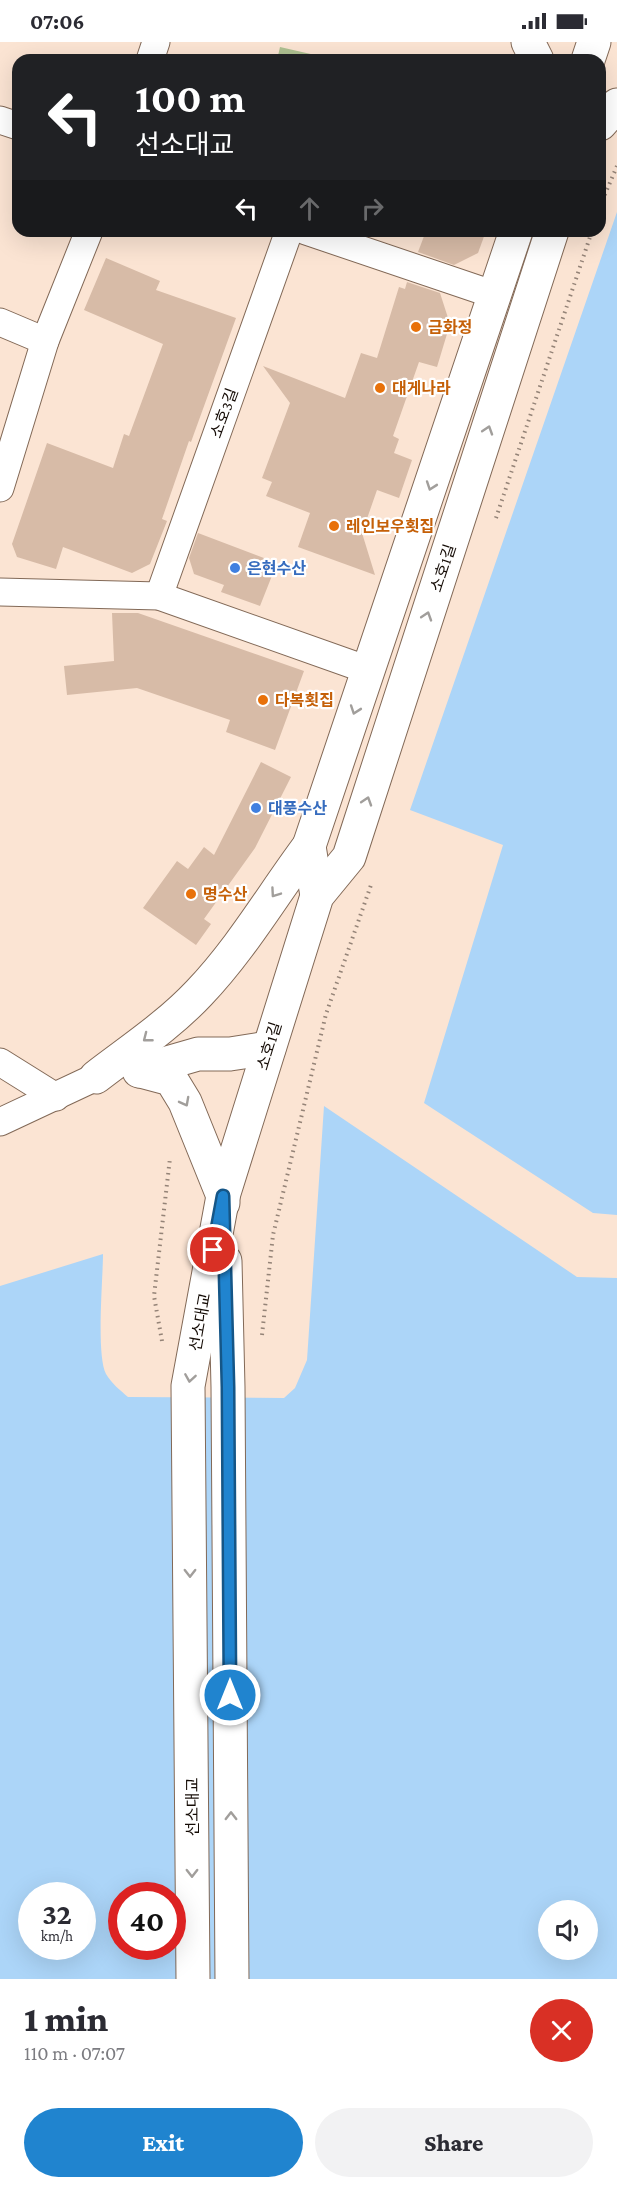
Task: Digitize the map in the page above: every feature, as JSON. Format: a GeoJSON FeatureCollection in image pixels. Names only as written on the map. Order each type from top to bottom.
{"type":"FeatureCollection","features":[{"type":"Feature","properties":{"kind":"street"},"geometry":{"type":"LineString","coordinates":[[606,117],[617,105]]}},
{"type":"Feature","properties":{"kind":"street"},"geometry":{"type":"LineString","coordinates":[[0,488],[45,341],[87,237]]}},
{"type":"Feature","properties":{"kind":"street","name":"소호3길"},"geometry":{"type":"LineString","coordinates":[[159,596],[287,237]]}},
{"type":"Feature","properties":{"kind":"street"},"geometry":{"type":"LineString","coordinates":[[324,237],[495,295]]}},
{"type":"Feature","properties":{"kind":"street","name":"소호1길"},"geometry":{"type":"LineString","coordinates":[[317,896],[309,846],[514,237]]}},
{"type":"Feature","properties":{"kind":"street","name":"소호1길"},"geometry":{"type":"LineString","coordinates":[[223,1196],[317,896],[349,857],[550,237]]}},
{"type":"Feature","properties":{"kind":"street"},"geometry":{"type":"LineString","coordinates":[[0,322],[45,341]]}},
{"type":"Feature","properties":{"kind":"street"},"geometry":{"type":"LineString","coordinates":[[0,592],[159,596],[368,670]]}},
{"type":"Feature","properties":{"kind":"street"},"geometry":{"type":"LineString","coordinates":[[0,1122],[96,1077],[172,1018],[199,993],[232,956],[309,846]]}},
{"type":"Feature","properties":{"kind":"street"},"geometry":{"type":"LineString","coordinates":[[96,1077],[141,1071],[198,1054],[230,1054],[269,1048]]}},
{"type":"Feature","properties":{"kind":"street"},"geometry":{"type":"LineString","coordinates":[[0,1062],[56,1097]]}},
{"type":"Feature","properties":{"kind":"street"},"geometry":{"type":"LineString","coordinates":[[141,1071],[171,1079],[185,1102],[223,1196]]}},
{"type":"Feature","properties":{"kind":"street","name":"선소대교"},"geometry":{"type":"LineString","coordinates":[[193,1979],[188,1386],[223,1196]]}},
{"type":"Feature","properties":{"kind":"street","name":"선소대교"},"geometry":{"type":"LineString","coordinates":[[223,1196],[228,1387],[232,1979]]}},
{"type":"Feature","properties":{"kind":"path"},"geometry":{"type":"LineString","coordinates":[[606,192],[617,166]]}},
{"type":"Feature","properties":{"kind":"path"},"geometry":{"type":"LineString","coordinates":[[493,528],[590,237]]}},
{"type":"Feature","properties":{"kind":"path"},"geometry":{"type":"LineString","coordinates":[[262,1337],[273,1235],[326,1014],[373,879]]}},
{"type":"Feature","properties":{"kind":"path"},"geometry":{"type":"LineString","coordinates":[[162,1343],[154,1296],[170,1149]]}},
{"type":"Feature","properties":{"kind":"green space"},"geometry":{"type":"Polygon","coordinates":[[[280,47],[311,54],[278,54],[280,47]]]}},
{"type":"Feature","properties":{"kind":"water"},"geometry":{"type":"Polygon","coordinates":[[[617,212],[617,1215],[593,1213],[424,1103],[503,845],[410,810],[617,212]]]}},
{"type":"Feature","properties":{"kind":"water"},"geometry":{"type":"Polygon","coordinates":[[[324,1106],[577,1277],[617,1278],[617,1979],[0,1979],[0,1286],[103,1254],[101,1350],[103,1364],[108,1378],[128,1397],[284,1398],[295,1388],[307,1360],[324,1106]]]}},
{"type":"Feature","properties":{"kind":"building"},"geometry":{"type":"Polygon","coordinates":[[[424,237],[484,237],[478,253],[454,265],[418,252],[424,237]]]}},
{"type":"Feature","properties":{"kind":"building"},"geometry":{"type":"Polygon","coordinates":[[[106,258],[160,281],[156,290],[236,318],[191,442],[189,441],[162,519],[167,521],[150,564],[132,573],[63,547],[56,569],[17,557],[12,544],[47,443],[113,468],[124,434],[129,436],[163,344],[84,310],[106,258]]]}},
{"type":"Feature","properties":{"kind":"building"},"geometry":{"type":"Polygon","coordinates":[[[407,282],[440,293],[450,324],[437,367],[419,362],[393,436],[399,439],[394,453],[412,460],[399,498],[377,490],[362,533],[375,575],[298,547],[310,513],[266,496],[272,482],[262,478],[290,403],[263,366],[345,398],[361,353],[377,358],[399,287],[405,289],[407,282]]]}},
{"type":"Feature","properties":{"kind":"building"},"geometry":{"type":"Polygon","coordinates":[[[198,533],[277,563],[260,606],[221,592],[224,585],[194,574],[189,558],[198,533]]]}},
{"type":"Feature","properties":{"kind":"building"},"geometry":{"type":"Polygon","coordinates":[[[112,613],[138,613],[304,671],[275,750],[226,732],[230,720],[137,688],[67,695],[64,666],[114,661],[112,613]]]}},
{"type":"Feature","properties":{"kind":"building"},"geometry":{"type":"Polygon","coordinates":[[[261,762],[291,777],[255,848],[204,919],[211,924],[196,945],[143,908],[177,861],[188,869],[204,847],[214,855],[261,762]]]}},
{"type":"Feature","properties":{"kind":"place","name":"금화정"},"geometry":{"type":"Point","coordinates":[416,327]}},
{"type":"Feature","properties":{"kind":"place","name":"대게나라"},"geometry":{"type":"Point","coordinates":[380,388]}},
{"type":"Feature","properties":{"kind":"place","name":"레인보우횟집"},"geometry":{"type":"Point","coordinates":[334,526]}},
{"type":"Feature","properties":{"kind":"place","name":"은현수산"},"geometry":{"type":"Point","coordinates":[235,568]}},
{"type":"Feature","properties":{"kind":"place","name":"다복횟집"},"geometry":{"type":"Point","coordinates":[263,700]}},
{"type":"Feature","properties":{"kind":"place","name":"대풍수산"},"geometry":{"type":"Point","coordinates":[256,808]}},
{"type":"Feature","properties":{"kind":"place","name":"명수산"},"geometry":{"type":"Point","coordinates":[191,894]}},
{"type":"Feature","properties":{"kind":"route"},"geometry":{"type":"LineString","coordinates":[[213,1250],[223,1196],[228,1387],[230,1695]]}}]}
